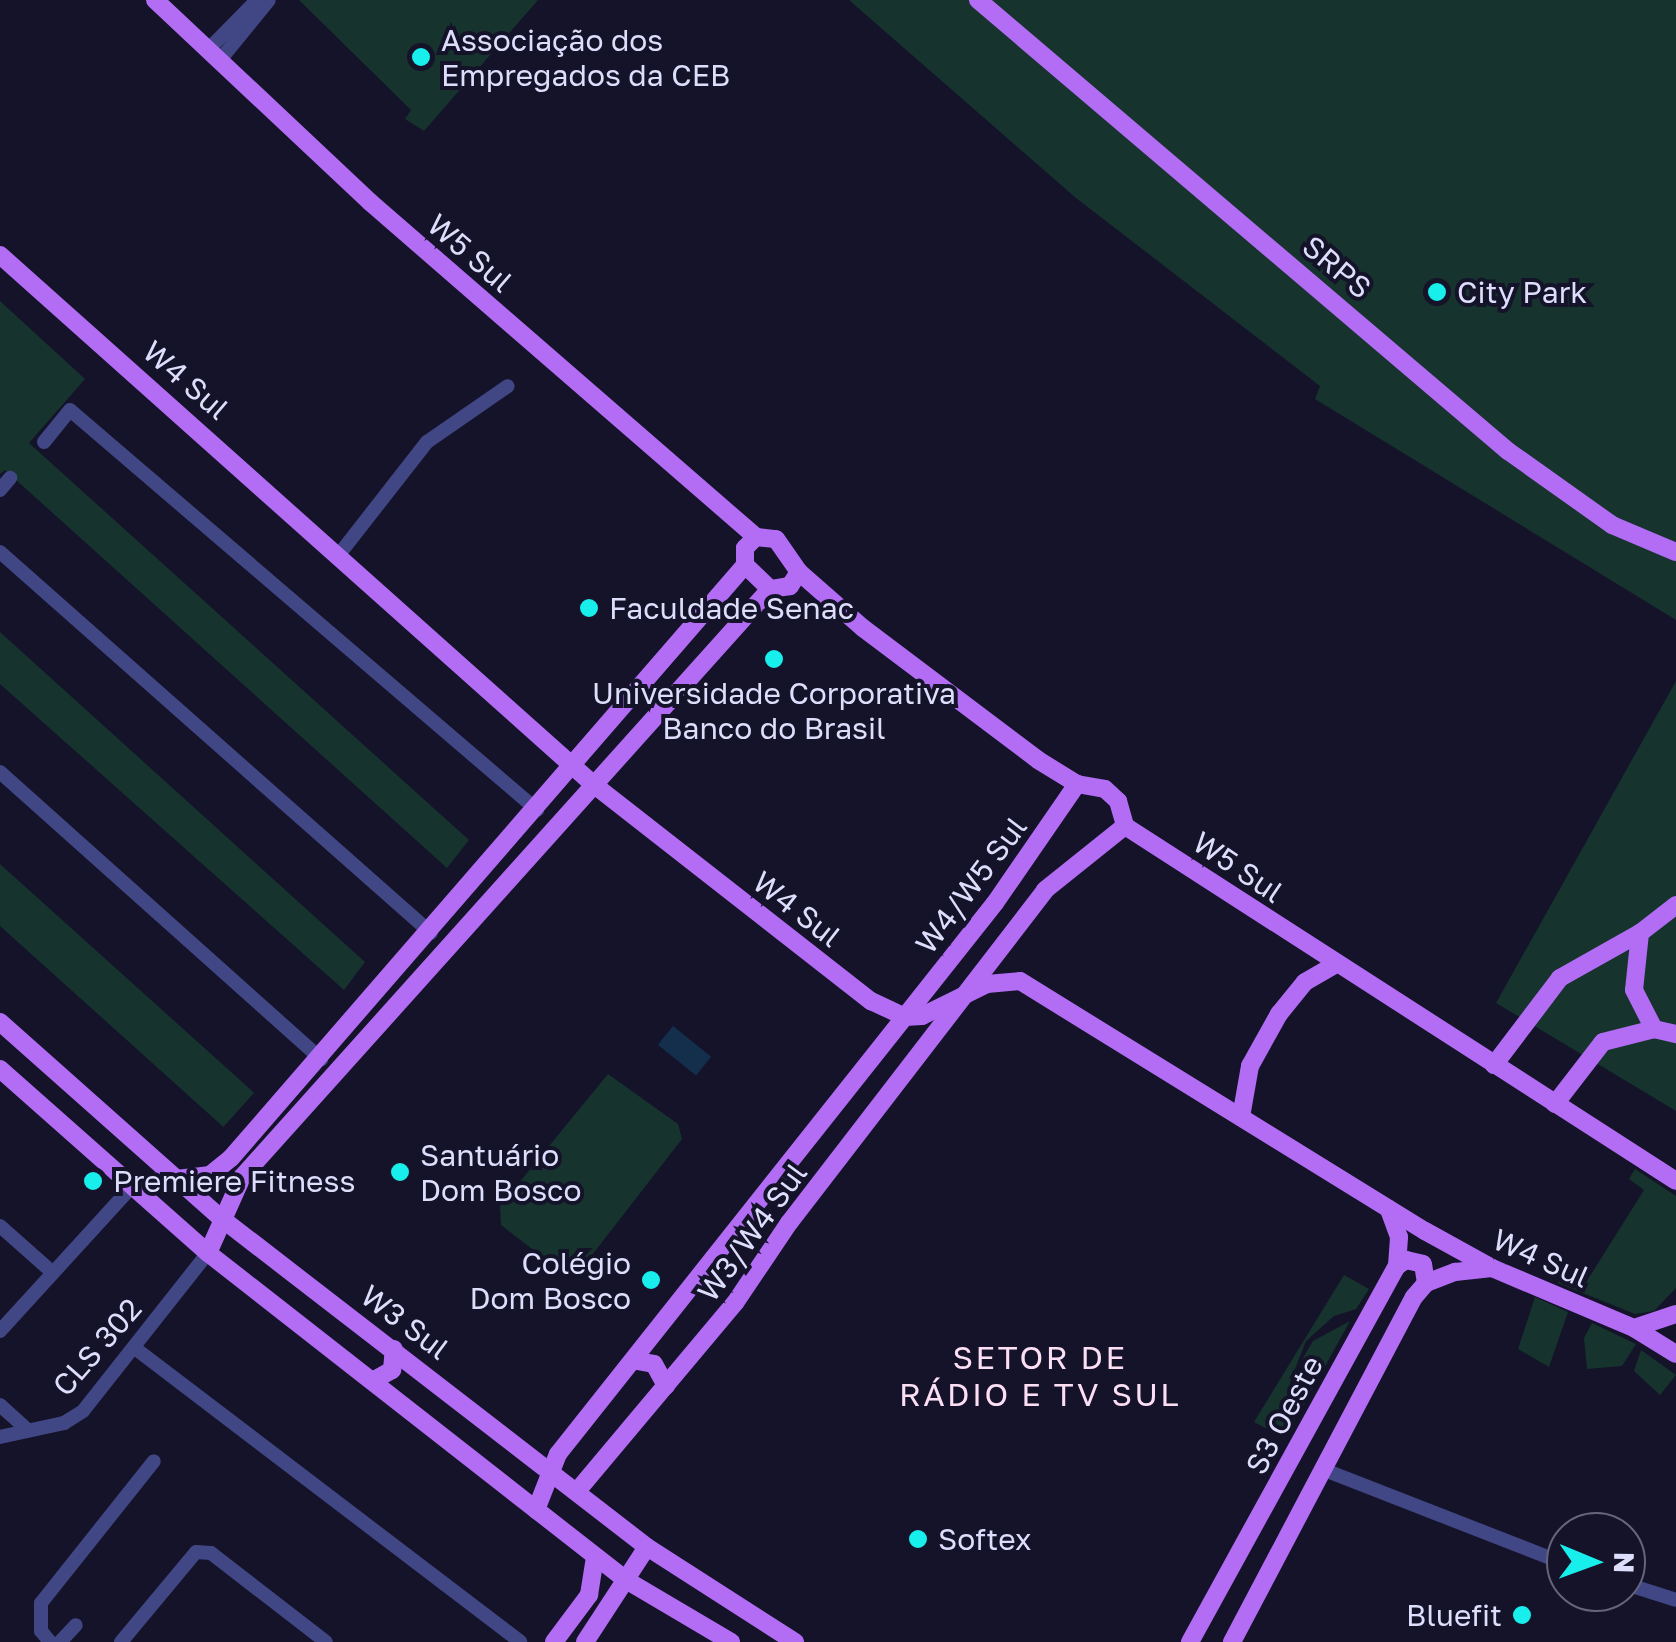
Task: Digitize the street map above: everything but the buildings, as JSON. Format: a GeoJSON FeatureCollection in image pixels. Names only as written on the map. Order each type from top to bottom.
{"type":"FeatureCollection","features":[{"type":"Feature","properties":{"kind":"main road","name":"W5 Sul"},"geometry":{"type":"LineString","coordinates":[[155,0],[370,202],[756,537]]}},
{"type":"Feature","properties":{"kind":"main road","name":"SRPS"},"geometry":{"type":"LineString","coordinates":[[978,0],[1508,451],[1612,524],[1676,552]]}},
{"type":"Feature","properties":{"kind":"main road","name":"W4 Sul"},"geometry":{"type":"LineString","coordinates":[[0,254],[341,552],[593,784],[844,981],[905,1016],[962,999],[1000,980],[1020,982],[1492,1268],[1634,1328],[1676,1354]]}},
{"type":"Feature","properties":{"kind":"main road"},"geometry":{"type":"LineString","coordinates":[[134,1184],[180,1182],[222,1167],[280,1119],[392,1008],[770,588],[790,586],[799,572],[776,540],[756,537],[745,548],[745,565],[321,1059],[280,1119],[242,1176],[208,1252]]}},
{"type":"Feature","properties":{"kind":"main road"},"geometry":{"type":"LineString","coordinates":[[745,565],[770,588]]}},
{"type":"Feature","properties":{"kind":"main road","name":"W5 Sul"},"geometry":{"type":"LineString","coordinates":[[799,572],[862,628],[1077,784],[1105,789],[1118,801],[1124,826],[1676,1182]]}},
{"type":"Feature","properties":{"kind":"main road","name":"W4/W5 Sul"},"geometry":{"type":"LineString","coordinates":[[905,1016],[1020,870],[1077,784]]}},
{"type":"Feature","properties":{"kind":"main road","name":"W4/W5 Sul"},"geometry":{"type":"LineString","coordinates":[[962,999],[1045,890],[1124,826]]}},
{"type":"Feature","properties":{"kind":"main road"},"geometry":{"type":"LineString","coordinates":[[1020,870],[1037,874],[1045,890]]}},
{"type":"Feature","properties":{"kind":"main road"},"geometry":{"type":"LineString","coordinates":[[1494,1065],[1560,978],[1672,914]]}},
{"type":"Feature","properties":{"kind":"main road"},"geometry":{"type":"LineString","coordinates":[[1640,933],[1634,990],[1670,1034]]}},
{"type":"Feature","properties":{"kind":"main road"},"geometry":{"type":"LineString","coordinates":[[1241,1117],[1250,1066],[1280,1014],[1305,982],[1334,965]]}},
{"type":"Feature","properties":{"kind":"main road"},"geometry":{"type":"LineString","coordinates":[[376,996],[392,1008]]}},
{"type":"Feature","properties":{"kind":"main road","name":"W3/W4 Sul"},"geometry":{"type":"LineString","coordinates":[[578,1490],[684,1364],[962,999]]}},
{"type":"Feature","properties":{"kind":"main road","name":"W3/W4 Sul"},"geometry":{"type":"LineString","coordinates":[[536,1510],[548,1467],[660,1332],[905,1016]]}},
{"type":"Feature","properties":{"kind":"main road","name":"W3 Sul"},"geometry":{"type":"LineString","coordinates":[[0,1022],[222,1218],[647,1547],[795,1642]]}},
{"type":"Feature","properties":{"kind":"main road"},"geometry":{"type":"LineString","coordinates":[[1554,1104],[1603,1042],[1670,1034]]}},
{"type":"Feature","properties":{"kind":"main road"},"geometry":{"type":"LineString","coordinates":[[878,1048],[908,1067]]}},
{"type":"Feature","properties":{"kind":"main road"},"geometry":{"type":"LineString","coordinates":[[0,1068],[208,1252],[536,1510],[626,1580],[731,1642]]}},
{"type":"Feature","properties":{"kind":"main road"},"geometry":{"type":"LineString","coordinates":[[760,1204],[789,1223]]}},
{"type":"Feature","properties":{"kind":"main road"},"geometry":{"type":"LineString","coordinates":[[1389,1209],[1399,1237],[1397,1266]]}},
{"type":"Feature","properties":{"kind":"main road"},"geometry":{"type":"LineString","coordinates":[[744,1224],[762,1230],[773,1248]]}},
{"type":"Feature","properties":{"kind":"main road"},"geometry":{"type":"LineString","coordinates":[[1397,1266],[1406,1260],[1422,1264],[1426,1283],[1492,1268]]}},
{"type":"Feature","properties":{"kind":"main road","name":"S3 Oeste"},"geometry":{"type":"LineString","coordinates":[[1190,1642],[1397,1266]]}},
{"type":"Feature","properties":{"kind":"main road","name":"S3 Oeste"},"geometry":{"type":"LineString","coordinates":[[1237,1641],[1322,1470],[1426,1283]]}},
{"type":"Feature","properties":{"kind":"main road"},"geometry":{"type":"LineString","coordinates":[[1634,1328],[1676,1314]]}},
{"type":"Feature","properties":{"kind":"main road"},"geometry":{"type":"LineString","coordinates":[[660,1332],[670,1358],[684,1364]]}},
{"type":"Feature","properties":{"kind":"main road"},"geometry":{"type":"LineString","coordinates":[[374,1380],[392,1370],[394,1350]]}},
{"type":"Feature","properties":{"kind":"main road"},"geometry":{"type":"LineString","coordinates":[[637,1361],[654,1364],[666,1386]]}},
{"type":"Feature","properties":{"kind":"main road"},"geometry":{"type":"LineString","coordinates":[[586,1642],[647,1547]]}},
{"type":"Feature","properties":{"kind":"main road"},"geometry":{"type":"LineString","coordinates":[[554,1642],[589,1595],[595,1556]]}},
{"type":"Feature","properties":{"kind":"street"},"geometry":{"type":"LineString","coordinates":[[214,54],[258,0]]}},
{"type":"Feature","properties":{"kind":"street"},"geometry":{"type":"LineString","coordinates":[[214,54],[269,0]]}},
{"type":"Feature","properties":{"kind":"street"},"geometry":{"type":"LineString","coordinates":[[341,552],[427,442],[508,386]]}},
{"type":"Feature","properties":{"kind":"street"},"geometry":{"type":"LineString","coordinates":[[44,442],[70,410],[537,810]]}},
{"type":"Feature","properties":{"kind":"street"},"geometry":{"type":"LineString","coordinates":[[0,552],[431,934]]}},
{"type":"Feature","properties":{"kind":"street"},"geometry":{"type":"LineString","coordinates":[[0,772],[321,1059]]}},
{"type":"Feature","properties":{"kind":"street"},"geometry":{"type":"LineString","coordinates":[[0,1331],[134,1184]]}},
{"type":"Feature","properties":{"kind":"street"},"geometry":{"type":"LineString","coordinates":[[0,1226],[52,1272]]}},
{"type":"Feature","properties":{"kind":"street","name":"CLS 302"},"geometry":{"type":"LineString","coordinates":[[0,1437],[27,1428],[64,1423],[83,1411],[136,1349],[208,1252]]}},
{"type":"Feature","properties":{"kind":"street"},"geometry":{"type":"LineString","coordinates":[[136,1349],[517,1641]]}},
{"type":"Feature","properties":{"kind":"street"},"geometry":{"type":"LineString","coordinates":[[0,1405],[27,1428]]}},
{"type":"Feature","properties":{"kind":"street"},"geometry":{"type":"LineString","coordinates":[[50,1642],[40,1630],[41,1603],[154,1461]]}},
{"type":"Feature","properties":{"kind":"street"},"geometry":{"type":"LineString","coordinates":[[1322,1470],[1546,1556]]}},
{"type":"Feature","properties":{"kind":"street"},"geometry":{"type":"LineString","coordinates":[[121,1642],[196,1552],[211,1553],[326,1642]]}},
{"type":"Feature","properties":{"kind":"street"},"geometry":{"type":"LineString","coordinates":[[1646,1590],[1676,1600]]}},
{"type":"Feature","properties":{"kind":"street"},"geometry":{"type":"LineString","coordinates":[[60,1642],[76,1624]]}},
{"type":"Feature","properties":{"kind":"green space","name":"Associação dos Empregados da CEB"},"geometry":{"type":"Polygon","coordinates":[[[299,0],[538,0],[424,131],[405,119],[411,110],[299,0]]]}},
{"type":"Feature","properties":{"kind":"green space","name":"City Park"},"geometry":{"type":"Polygon","coordinates":[[[849,0],[1676,0],[1676,620],[1315,399],[1320,386],[1076,198],[849,0]]]}},
{"type":"Feature","properties":{"kind":"green space"},"geometry":{"type":"Polygon","coordinates":[[[0,301],[85,379],[29,443],[469,840],[447,868],[5,470],[0,474],[0,301]]]}},
{"type":"Feature","properties":{"kind":"green space"},"geometry":{"type":"Polygon","coordinates":[[[0,632],[365,962],[344,990],[0,684],[0,632]]]}},
{"type":"Feature","properties":{"kind":"green space"},"geometry":{"type":"Polygon","coordinates":[[[1676,681],[1676,1111],[1496,1003],[1676,681]]]}},
{"type":"Feature","properties":{"kind":"green space"},"geometry":{"type":"Polygon","coordinates":[[[0,864],[254,1093],[223,1127],[0,926],[0,864]]]}},
{"type":"Feature","properties":{"kind":"green space"},"geometry":{"type":"Polygon","coordinates":[[[608,1074],[678,1124],[682,1139],[582,1268],[566,1275],[501,1225],[500,1206],[608,1074]]]}},
{"type":"Feature","properties":{"kind":"green space"},"geometry":{"type":"Polygon","coordinates":[[[1635,1169],[1676,1196],[1676,1288],[1654,1311],[1635,1314],[1558,1283],[1565,1272],[1585,1284],[1644,1190],[1629,1179],[1635,1169]]]}},
{"type":"Feature","properties":{"kind":"green space"},"geometry":{"type":"Polygon","coordinates":[[[1344,1275],[1369,1289],[1356,1309],[1334,1316],[1306,1341],[1290,1382],[1297,1414],[1284,1438],[1254,1422],[1344,1275]]]}},
{"type":"Feature","properties":{"kind":"green space"},"geometry":{"type":"Polygon","coordinates":[[[1535,1297],[1568,1312],[1549,1367],[1518,1349],[1535,1297]]]}},
{"type":"Feature","properties":{"kind":"green space"},"geometry":{"type":"Polygon","coordinates":[[[1350,1321],[1301,1410],[1297,1380],[1304,1356],[1313,1341],[1350,1321]]]}},
{"type":"Feature","properties":{"kind":"green space"},"geometry":{"type":"Polygon","coordinates":[[[1592,1323],[1636,1344],[1622,1366],[1587,1369],[1584,1338],[1592,1323]]]}},
{"type":"Feature","properties":{"kind":"green space"},"geometry":{"type":"Polygon","coordinates":[[[1641,1350],[1676,1375],[1660,1395],[1634,1371],[1641,1350]]]}},
{"type":"Feature","properties":{"kind":"water"},"geometry":{"type":"Polygon","coordinates":[[[673,1026],[711,1057],[696,1075],[658,1045],[673,1026]]]}},
{"type":"Feature","properties":{"kind":"place","name":"Associação dos Empregados da CEB"},"geometry":{"type":"Point","coordinates":[421,57]}},
{"type":"Feature","properties":{"kind":"place","name":"City Park"},"geometry":{"type":"Point","coordinates":[1437,292]}},
{"type":"Feature","properties":{"kind":"place","name":"Faculdade Senac"},"geometry":{"type":"Point","coordinates":[589,608]}},
{"type":"Feature","properties":{"kind":"place","name":"Universidade Corporativa Banco do Brasil"},"geometry":{"type":"Point","coordinates":[774,659]}},
{"type":"Feature","properties":{"kind":"place","name":"Santuário Dom Bosco"},"geometry":{"type":"Point","coordinates":[400,1172]}},
{"type":"Feature","properties":{"kind":"place","name":"Premiere Fitness"},"geometry":{"type":"Point","coordinates":[93,1181]}},
{"type":"Feature","properties":{"kind":"place","name":"Colégio Dom Bosco"},"geometry":{"type":"Point","coordinates":[651,1280]}},
{"type":"Feature","properties":{"kind":"place","name":"Softex"},"geometry":{"type":"Point","coordinates":[918,1539]}},
{"type":"Feature","properties":{"kind":"place","name":"Bluefit"},"geometry":{"type":"Point","coordinates":[1522,1615]}},
{"type":"Feature","properties":{"kind":"district","name":"SETOR DE RÁDIO E TV SUL"},"geometry":{"type":"Point","coordinates":[1040,1376]}}]}
